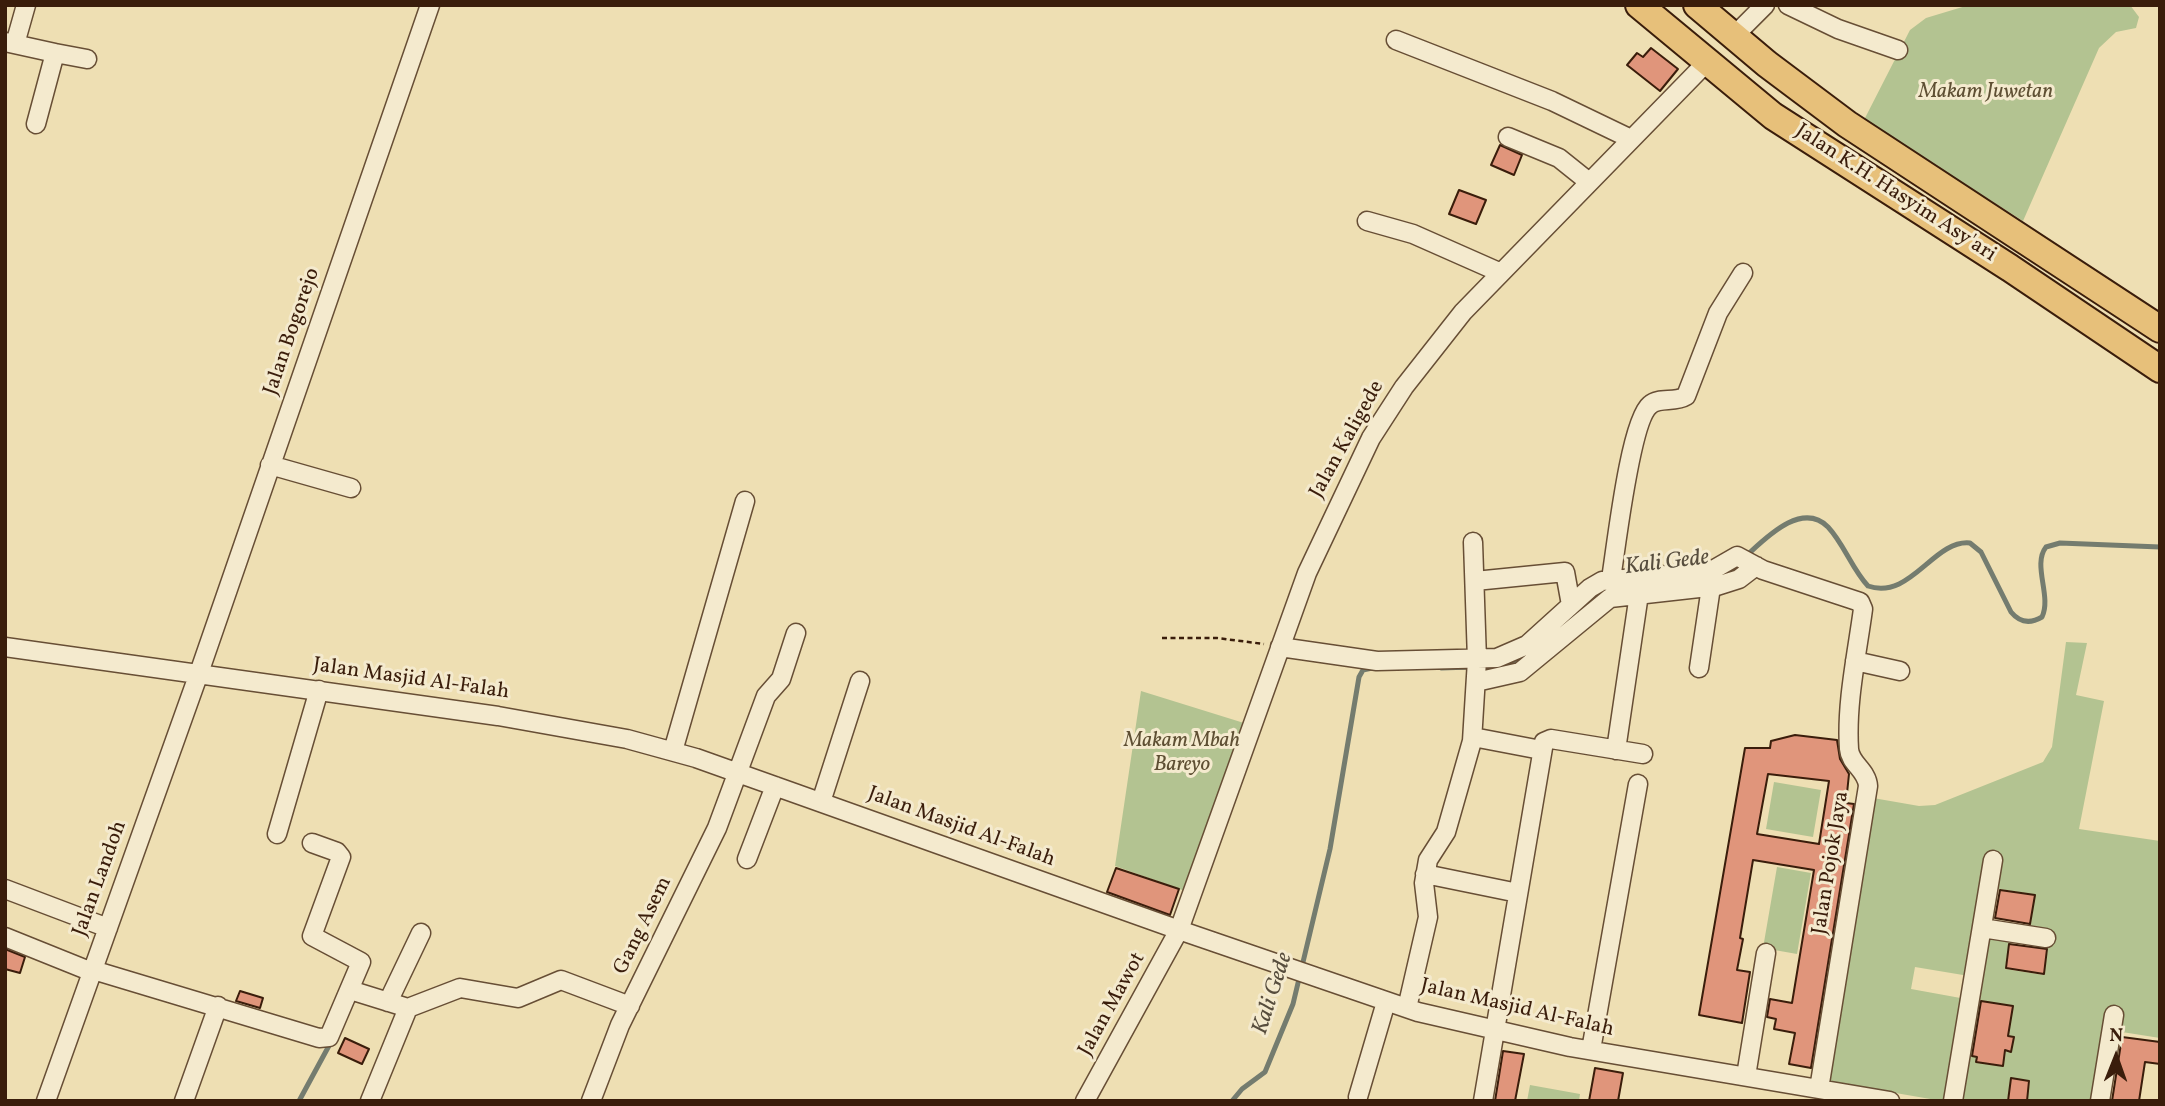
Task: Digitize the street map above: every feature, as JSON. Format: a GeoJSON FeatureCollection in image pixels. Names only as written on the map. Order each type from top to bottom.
{"type":"FeatureCollection","features":[{"type":"Feature","properties":{"kind":"highway","name":"Jalan K.H. Hasyim Asy'ari"},"geometry":{"type":"LineString","coordinates":[[1639,5],[1706,63],[1814,144],[2160,369]]}},
{"type":"Feature","properties":{"kind":"highway","name":"Jalan K.H. Hasyim Asy'ari"},"geometry":{"type":"LineString","coordinates":[[1697,5],[1802,91],[1885,149],[2160,330]]}},
{"type":"Feature","properties":{"kind":"highway"},"geometry":{"type":"LineString","coordinates":[[1885,149],[1892,167],[1902,178],[2063,282],[2060,293],[2043,291]]}},
{"type":"Feature","properties":{"kind":"street"},"geometry":{"type":"LineString","coordinates":[[26,5],[10,43],[87,59]]}},
{"type":"Feature","properties":{"kind":"street","name":"Jalan Bogorejo"},"geometry":{"type":"LineString","coordinates":[[198,673],[430,5]]}},
{"type":"Feature","properties":{"kind":"street"},"geometry":{"type":"LineString","coordinates":[[1734,36],[1765,5]]}},
{"type":"Feature","properties":{"kind":"street"},"geometry":{"type":"LineString","coordinates":[[1788,5],[1838,29],[1898,50]]}},
{"type":"Feature","properties":{"kind":"street"},"geometry":{"type":"LineString","coordinates":[[1396,40],[1561,105],[1631,139]]}},
{"type":"Feature","properties":{"kind":"street"},"geometry":{"type":"LineString","coordinates":[[36,124],[55,52]]}},
{"type":"Feature","properties":{"kind":"street","name":"Jalan Kaligede"},"geometry":{"type":"LineString","coordinates":[[1179,930],[1318,546],[1371,438],[1420,365],[1499,272],[1706,63]]}},
{"type":"Feature","properties":{"kind":"street"},"geometry":{"type":"LineString","coordinates":[[1508,137],[1559,158],[1589,182]]}},
{"type":"Feature","properties":{"kind":"street"},"geometry":{"type":"LineString","coordinates":[[1367,221],[1413,234],[1499,272]]}},
{"type":"Feature","properties":{"kind":"street"},"geometry":{"type":"LineString","coordinates":[[1611,579],[1628,474],[1644,414],[1652,404],[1686,396],[1718,313],[1743,273]]}},
{"type":"Feature","properties":{"kind":"street"},"geometry":{"type":"LineString","coordinates":[[270,465],[351,488]]}},
{"type":"Feature","properties":{"kind":"street"},"geometry":{"type":"LineString","coordinates":[[673,751],[745,500]]}},
{"type":"Feature","properties":{"kind":"street"},"geometry":{"type":"LineString","coordinates":[[1408,1008],[1429,912],[1425,874],[1429,856],[1446,832],[1473,737],[1476,670],[1474,542]]}},
{"type":"Feature","properties":{"kind":"street"},"geometry":{"type":"LineString","coordinates":[[1280,647],[1377,660],[1476,670],[1520,672],[1602,602],[1617,596],[1711,587],[1739,579],[1749,562],[1734,557],[1711,571],[1611,579],[1594,585],[1517,652],[1497,658],[1476,670]]}},
{"type":"Feature","properties":{"kind":"street","name":"Jalan Pojok Jaya"},"geometry":{"type":"LineString","coordinates":[[1749,562],[1861,603],[1863,611],[1849,750],[1866,775],[1868,786],[1819,1089]]}},
{"type":"Feature","properties":{"kind":"street"},"geometry":{"type":"LineString","coordinates":[[1475,581],[1565,572],[1571,605]]}},
{"type":"Feature","properties":{"kind":"street"},"geometry":{"type":"LineString","coordinates":[[1699,668],[1711,587]]}},
{"type":"Feature","properties":{"kind":"street"},"geometry":{"type":"LineString","coordinates":[[1616,750],[1639,594]]}},
{"type":"Feature","properties":{"kind":"street","name":"Gang Asem"},"geometry":{"type":"LineString","coordinates":[[591,1101],[629,1006],[709,844],[767,693],[781,678],[796,633]]}},
{"type":"Feature","properties":{"kind":"street","name":"Jalan Masjid Al-Falah"},"geometry":{"type":"LineString","coordinates":[[5,647],[545,724],[673,751],[1387,1002],[1495,1032],[1890,1101]]}},
{"type":"Feature","properties":{"kind":"street"},"geometry":{"type":"LineString","coordinates":[[1856,661],[1900,671]]}},
{"type":"Feature","properties":{"kind":"street","name":"Jalan Landoh"},"geometry":{"type":"LineString","coordinates":[[46,1101],[198,673]]}},
{"type":"Feature","properties":{"kind":"street"},"geometry":{"type":"LineString","coordinates":[[821,802],[860,681]]}},
{"type":"Feature","properties":{"kind":"street"},"geometry":{"type":"LineString","coordinates":[[277,834],[319,690]]}},
{"type":"Feature","properties":{"kind":"street"},"geometry":{"type":"LineString","coordinates":[[1473,737],[1541,750]]}},
{"type":"Feature","properties":{"kind":"street"},"geometry":{"type":"LineString","coordinates":[[1483,1101],[1544,740],[1643,754]]}},
{"type":"Feature","properties":{"kind":"street"},"geometry":{"type":"LineString","coordinates":[[1591,1050],[1638,785]]}},
{"type":"Feature","properties":{"kind":"street"},"geometry":{"type":"LineString","coordinates":[[747,859],[775,786]]}},
{"type":"Feature","properties":{"kind":"street"},"geometry":{"type":"LineString","coordinates":[[5,937],[93,971],[324,1039],[330,1035],[360,960],[312,936],[341,857],[337,852],[312,843]]}},
{"type":"Feature","properties":{"kind":"street"},"geometry":{"type":"LineString","coordinates":[[1953,1101],[1993,860]]}},
{"type":"Feature","properties":{"kind":"street"},"geometry":{"type":"LineString","coordinates":[[1425,874],[1518,893]]}},
{"type":"Feature","properties":{"kind":"street"},"geometry":{"type":"LineString","coordinates":[[5,888],[108,928]]}},
{"type":"Feature","properties":{"kind":"street"},"geometry":{"type":"LineString","coordinates":[[1982,928],[2046,938]]}},
{"type":"Feature","properties":{"kind":"street","name":"Jalan Mawot"},"geometry":{"type":"LineString","coordinates":[[1085,1101],[1179,930]]}},
{"type":"Feature","properties":{"kind":"street"},"geometry":{"type":"LineString","coordinates":[[388,1002],[421,933]]}},
{"type":"Feature","properties":{"kind":"street"},"geometry":{"type":"LineString","coordinates":[[1746,1076],[1766,953]]}},
{"type":"Feature","properties":{"kind":"street"},"geometry":{"type":"LineString","coordinates":[[350,990],[408,1008],[461,987],[518,998],[561,980],[629,1006]]}},
{"type":"Feature","properties":{"kind":"street"},"geometry":{"type":"LineString","coordinates":[[1358,1097],[1387,1002]]}},
{"type":"Feature","properties":{"kind":"street"},"geometry":{"type":"LineString","coordinates":[[184,1101],[218,1006]]}},
{"type":"Feature","properties":{"kind":"street"},"geometry":{"type":"LineString","coordinates":[[370,1101],[408,1008]]}},
{"type":"Feature","properties":{"kind":"street"},"geometry":{"type":"LineString","coordinates":[[2100,1101],[2113,1014]]}},
{"type":"Feature","properties":{"kind":"path"},"geometry":{"type":"LineString","coordinates":[[1162,638],[1217,638],[1280,647]]}},
{"type":"Feature","properties":{"kind":"green space","name":"Makam Juwetan"},"geometry":{"type":"Polygon","coordinates":[[[1969,5],[2130,5],[2139,17],[2136,28],[2116,32],[2099,48],[2023,221],[1864,120],[1910,30],[1926,18],[1969,5]]]}},
{"type":"Feature","properties":{"kind":"green space"},"geometry":{"type":"Polygon","coordinates":[[[2066,642],[2087,643],[2076,695],[2104,701],[2079,829],[2160,841],[2160,1038],[2103,1029],[2091,1101],[2027,1101],[2030,1081],[2011,1078],[2007,1101],[1942,1101],[1826,1081],[1873,798],[1919,806],[1935,805],[2043,762],[2052,747],[2066,642]],[[1994,888],[1986,933],[2010,937],[2005,969],[2044,975],[2050,934],[2030,930],[2035,895],[1994,888]],[[1915,967],[1911,989],[1966,999],[1969,976],[1915,967]]]}},
{"type":"Feature","properties":{"kind":"green space","name":"Makam Mbah Bareyo"},"geometry":{"type":"Polygon","coordinates":[[[1141,691],[1244,723],[1185,891],[1115,866],[1141,691]]]}},
{"type":"Feature","properties":{"kind":"green space"},"geometry":{"type":"Polygon","coordinates":[[[1774,782],[1821,790],[1813,837],[1766,829],[1774,782]]]}},
{"type":"Feature","properties":{"kind":"green space"},"geometry":{"type":"Polygon","coordinates":[[[1777,867],[1811,873],[1797,954],[1763,948],[1777,867]]]}},
{"type":"Feature","properties":{"kind":"green space"},"geometry":{"type":"Polygon","coordinates":[[[1530,1085],[1580,1094],[1579,1101],[1527,1101],[1530,1085]]]}},
{"type":"Feature","properties":{"kind":"building"},"geometry":{"type":"Polygon","coordinates":[[[1651,48],[1678,69],[1660,91],[1627,65],[1637,53],[1643,57],[1651,48]]]}},
{"type":"Feature","properties":{"kind":"building"},"geometry":{"type":"Polygon","coordinates":[[[1500,145],[1522,155],[1514,175],[1491,165],[1500,145]]]}},
{"type":"Feature","properties":{"kind":"building"},"geometry":{"type":"Polygon","coordinates":[[[1459,190],[1486,200],[1476,224],[1449,214],[1459,190]]]}},
{"type":"Feature","properties":{"kind":"building"},"geometry":{"type":"Polygon","coordinates":[[[1795,735],[1837,740],[1840,759],[1849,774],[1846,803],[1854,804],[1811,1068],[1789,1064],[1795,1033],[1774,1029],[1776,1019],[1767,1017],[1770,999],[1792,1003],[1814,870],[1753,860],[1737,970],[1750,972],[1742,1023],[1699,1015],[1745,748],[1770,748],[1771,741],[1795,735]],[[1768,774],[1757,834],[1819,844],[1829,781],[1768,774]]]}},
{"type":"Feature","properties":{"kind":"building"},"geometry":{"type":"Polygon","coordinates":[[[1116,868],[1179,889],[1170,915],[1107,892],[1116,868]]]}},
{"type":"Feature","properties":{"kind":"building"},"geometry":{"type":"Polygon","coordinates":[[[2000,890],[2035,895],[2030,924],[1995,918],[2000,890]]]}},
{"type":"Feature","properties":{"kind":"building"},"geometry":{"type":"Polygon","coordinates":[[[2009,944],[2047,949],[2044,974],[2006,968],[2009,944]]]}},
{"type":"Feature","properties":{"kind":"building"},"geometry":{"type":"Polygon","coordinates":[[[5,949],[25,957],[20,973],[5,969],[5,949]]]}},
{"type":"Feature","properties":{"kind":"building"},"geometry":{"type":"Polygon","coordinates":[[[240,991],[263,998],[260,1008],[236,1001],[240,991]]]}},
{"type":"Feature","properties":{"kind":"building"},"geometry":{"type":"Polygon","coordinates":[[[1981,1001],[2013,1006],[2008,1036],[2014,1037],[2011,1052],[2005,1050],[2003,1066],[1976,1062],[1977,1057],[1972,1056],[1981,1001]]]}},
{"type":"Feature","properties":{"kind":"building"},"geometry":{"type":"Polygon","coordinates":[[[2122,1037],[2160,1042],[2160,1064],[2145,1062],[2139,1101],[2112,1101],[2122,1037]]]}},
{"type":"Feature","properties":{"kind":"building"},"geometry":{"type":"Polygon","coordinates":[[[345,1038],[369,1049],[362,1064],[338,1053],[345,1038]]]}},
{"type":"Feature","properties":{"kind":"building"},"geometry":{"type":"Polygon","coordinates":[[[1503,1051],[1524,1054],[1515,1101],[1495,1101],[1503,1051]]]}},
{"type":"Feature","properties":{"kind":"building"},"geometry":{"type":"Polygon","coordinates":[[[1595,1068],[1623,1073],[1618,1101],[1589,1101],[1595,1068]]]}},
{"type":"Feature","properties":{"kind":"building"},"geometry":{"type":"Polygon","coordinates":[[[2011,1078],[2029,1081],[2027,1101],[2008,1101],[2011,1078]]]}},
{"type":"Feature","properties":{"kind":"waterway","name":"Kali Gede"},"geometry":{"type":"LineString","coordinates":[[1745,557],[1772,533],[1795,520],[1817,520],[1834,534],[1868,586],[1883,588],[1897,585],[1909,578],[1945,550],[1957,544],[1970,543],[1981,552],[2011,612],[2022,620],[2033,621],[2042,617],[2044,609],[2041,563],[2046,547],[2060,543],[2160,547]]}},
{"type":"Feature","properties":{"kind":"waterway","name":"Kali Gede"},"geometry":{"type":"LineString","coordinates":[[1720,576],[1738,564]]}},
{"type":"Feature","properties":{"kind":"waterway","name":"Kali Gede"},"geometry":{"type":"LineString","coordinates":[[1441,668],[1501,666],[1527,656]]}},
{"type":"Feature","properties":{"kind":"waterway","name":"Kali Gede"},"geometry":{"type":"LineString","coordinates":[[1232,1101],[1242,1089],[1265,1072],[1293,1004],[1330,849],[1359,677],[1363,670],[1372,668]]}},
{"type":"Feature","properties":{"kind":"waterway"},"geometry":{"type":"LineString","coordinates":[[299,1101],[331,1042]]}}]}
